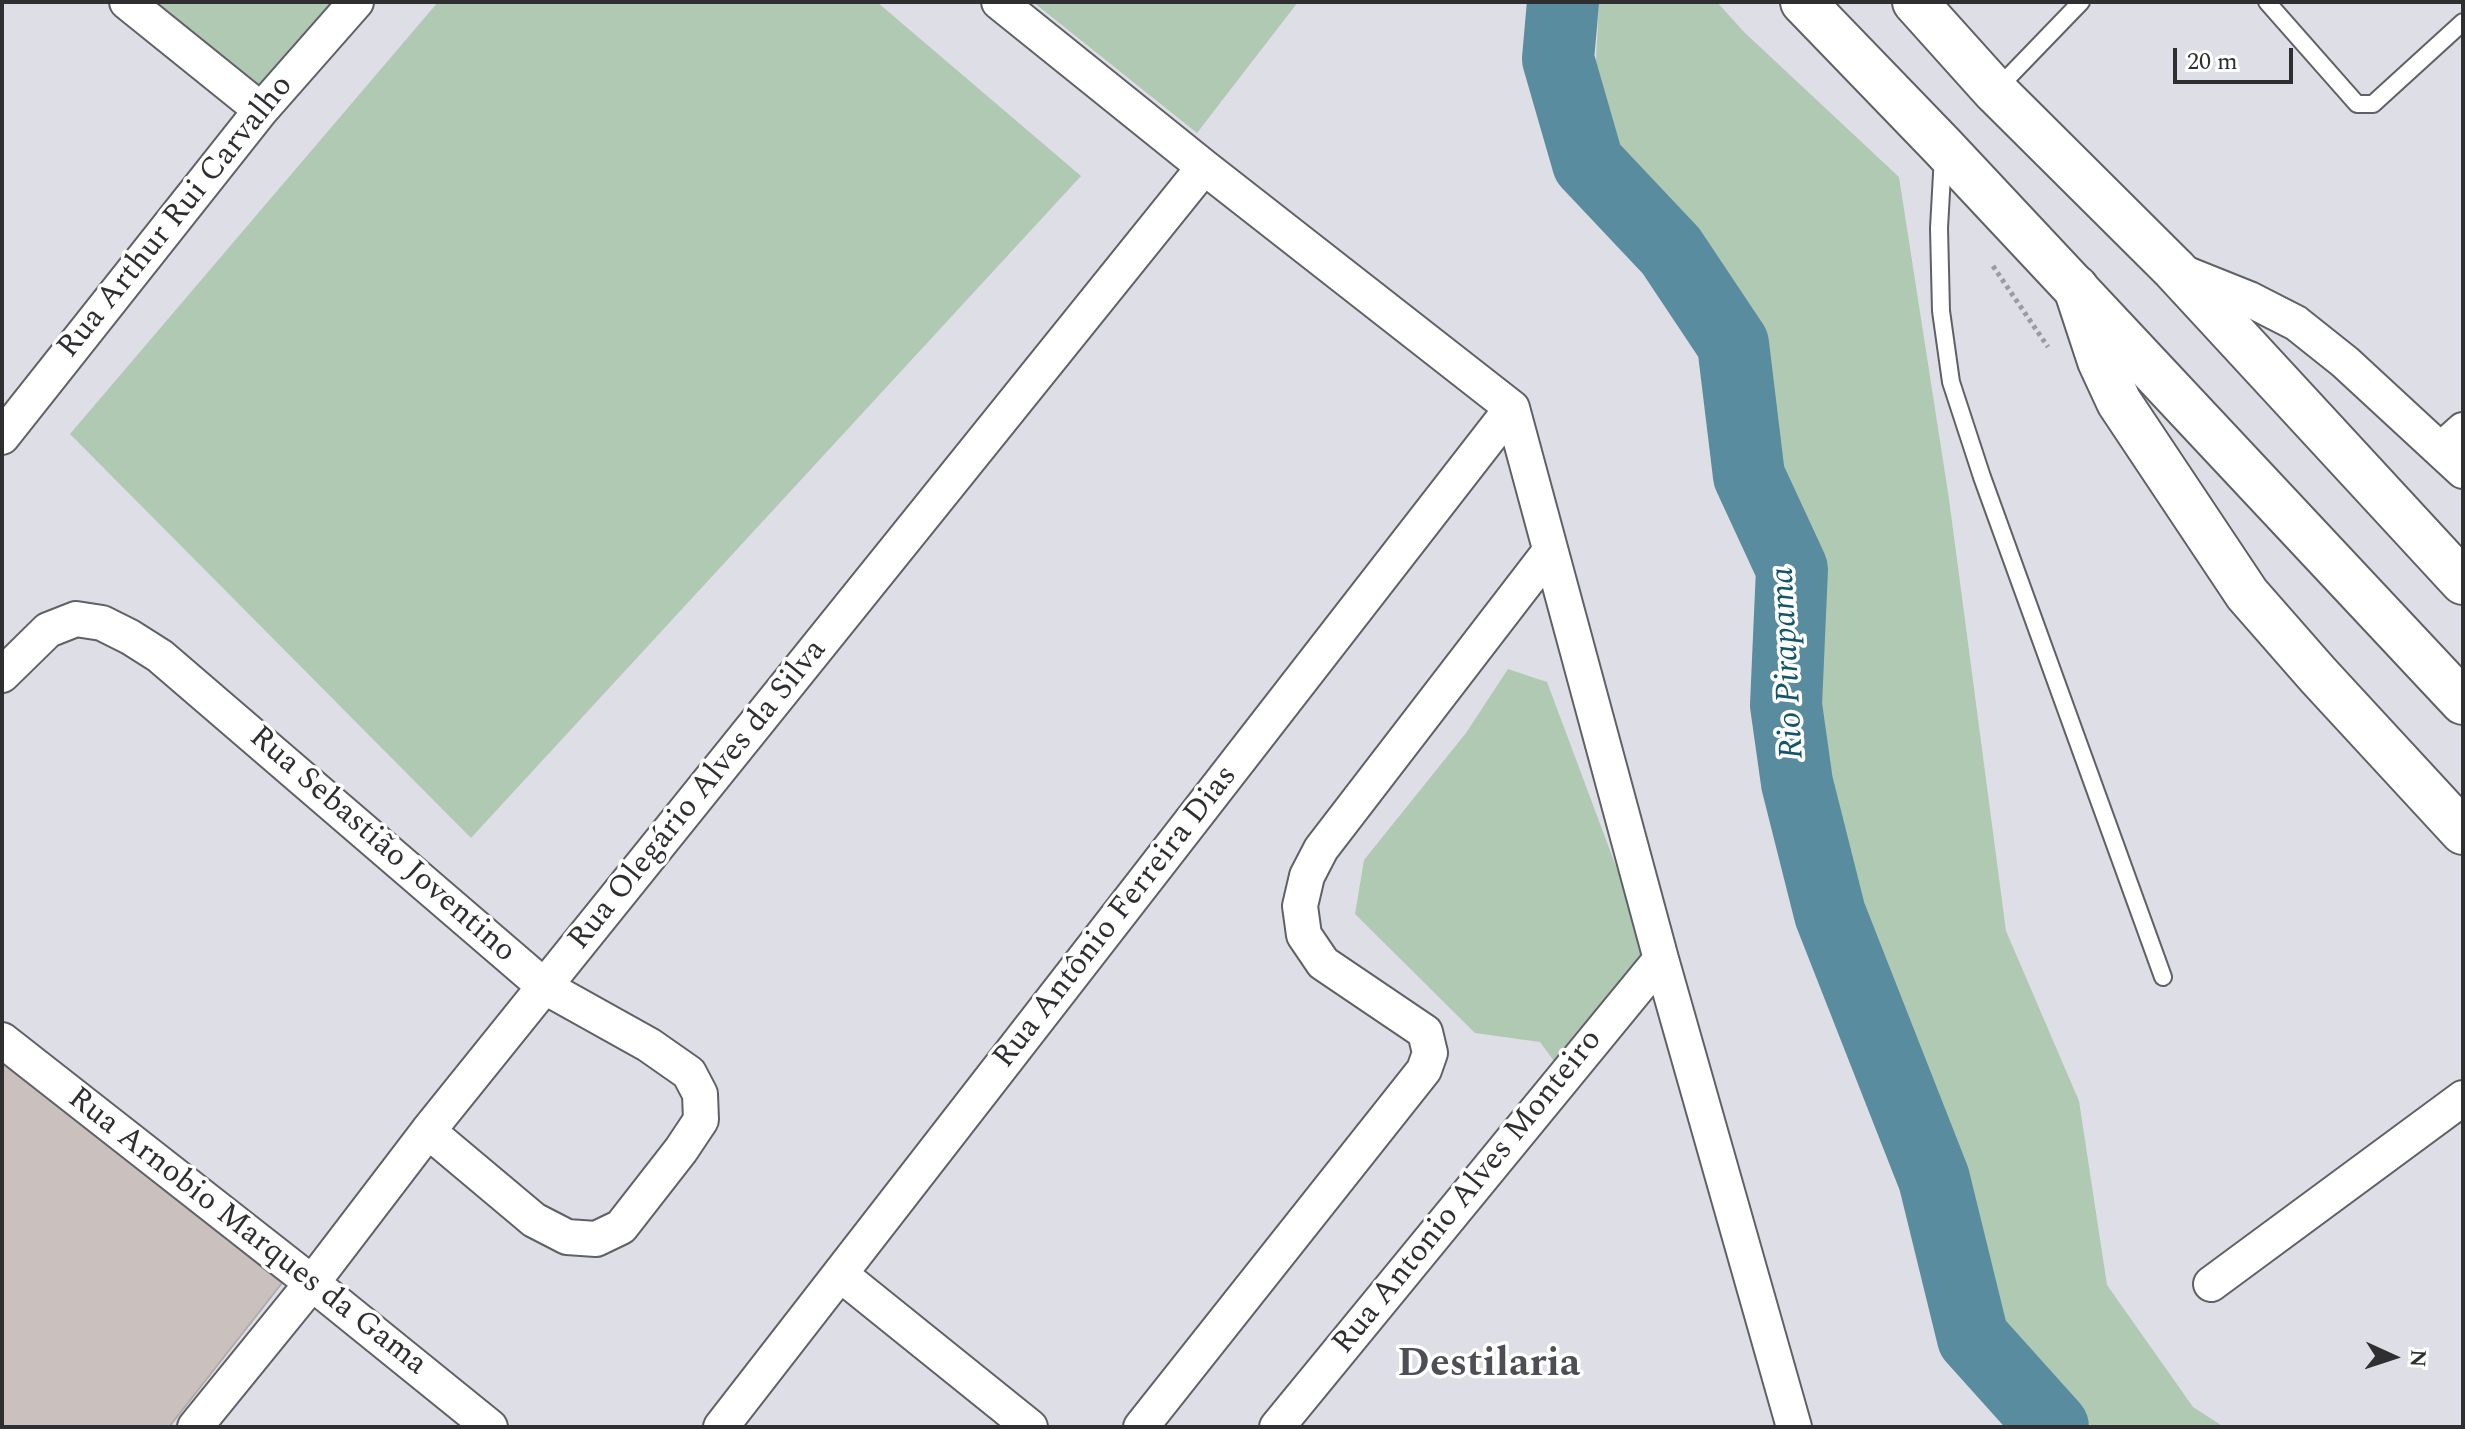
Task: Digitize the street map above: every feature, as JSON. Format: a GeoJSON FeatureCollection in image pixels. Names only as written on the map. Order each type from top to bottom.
{"type":"FeatureCollection","features":[{"type":"Feature","properties":{"kind":"main road"},"geometry":{"type":"LineString","coordinates":[[1803,2],[2076,288],[2463,702]]}},
{"type":"Feature","properties":{"kind":"main road"},"geometry":{"type":"LineString","coordinates":[[1915,2],[1995,91],[2174,269],[2463,582]]}},
{"type":"Feature","properties":{"kind":"main road"},"geometry":{"type":"LineString","coordinates":[[2076,288],[2100,361],[2119,402],[2247,594],[2463,832]]}},
{"type":"Feature","properties":{"kind":"street"},"geometry":{"type":"LineString","coordinates":[[127,2],[261,110]]}},
{"type":"Feature","properties":{"kind":"street","name":"Rua Arthur Rui Carvalho"},"geometry":{"type":"LineString","coordinates":[[2,437],[261,110],[356,2]]}},
{"type":"Feature","properties":{"kind":"street"},"geometry":{"type":"LineString","coordinates":[[999,2],[1512,408],[1661,959],[1794,1427]]}},
{"type":"Feature","properties":{"kind":"street","name":"Rua Olegário Alves da Silva"},"geometry":{"type":"LineString","coordinates":[[195,1427],[312,1283],[428,1131],[1204,167]]}},
{"type":"Feature","properties":{"kind":"street"},"geometry":{"type":"LineString","coordinates":[[2174,269],[2249,299],[2296,323],[2456,450]]}},
{"type":"Feature","properties":{"kind":"street","name":"Rua Antônio Ferreira Dias"},"geometry":{"type":"LineString","coordinates":[[721,1427],[1512,408]]}},
{"type":"Feature","properties":{"kind":"street"},"geometry":{"type":"LineString","coordinates":[[1141,1427],[1424,1070],[1430,1053],[1425,1032],[1323,963],[1304,935],[1300,906],[1307,876],[1321,849],[1550,551]]}},
{"type":"Feature","properties":{"kind":"street","name":"Rua Sebastião Joventino"},"geometry":{"type":"LineString","coordinates":[[2,675],[48,630],[76,619],[102,623],[130,637],[160,656],[545,987],[649,1045],[689,1073],[700,1094],[701,1120],[681,1150],[621,1227],[596,1239],[567,1237],[534,1220],[428,1131]]}},
{"type":"Feature","properties":{"kind":"street","name":"Rua Antonio Alves Monteiro"},"geometry":{"type":"LineString","coordinates":[[1277,1427],[1661,959]]}},
{"type":"Feature","properties":{"kind":"street","name":"Rua Arnobio Marques da Gama"},"geometry":{"type":"LineString","coordinates":[[2,1040],[490,1427]]}},
{"type":"Feature","properties":{"kind":"street"},"geometry":{"type":"LineString","coordinates":[[2211,1284],[2463,1098]]}},
{"type":"Feature","properties":{"kind":"street"},"geometry":{"type":"LineString","coordinates":[[840,1274],[1030,1427]]}},
{"type":"Feature","properties":{"kind":"lane"},"geometry":{"type":"LineString","coordinates":[[1995,91],[2081,2]]}},
{"type":"Feature","properties":{"kind":"lane"},"geometry":{"type":"LineString","coordinates":[[2267,2],[2357,104],[2373,104],[2463,22]]}},
{"type":"Feature","properties":{"kind":"lane"},"geometry":{"type":"LineString","coordinates":[[1943,147],[1939,228],[1941,311],[1951,382],[1982,477],[2163,977]]}},
{"type":"Feature","properties":{"kind":"green space"},"geometry":{"type":"Polygon","coordinates":[[[128,2],[354,2],[259,108],[128,2]]]}},
{"type":"Feature","properties":{"kind":"green space"},"geometry":{"type":"Polygon","coordinates":[[[438,2],[877,2],[1081,176],[471,838],[70,434],[438,2]]]}},
{"type":"Feature","properties":{"kind":"green space"},"geometry":{"type":"Polygon","coordinates":[[[1033,2],[1298,2],[1197,133],[1033,2]]]}},
{"type":"Feature","properties":{"kind":"green space"},"geometry":{"type":"Polygon","coordinates":[[[1599,2],[1717,2],[1744,32],[1899,177],[1949,499],[2006,931],[2079,1101],[2107,1285],[2193,1407],[2224,1427],[2092,1427],[2008,1341],[1926,1093],[1832,846],[1806,671],[1817,567],[1782,479],[1764,366],[1746,301],[1680,233],[1653,194],[1600,135],[1595,78],[1599,2]]]}},
{"type":"Feature","properties":{"kind":"green space"},"geometry":{"type":"Polygon","coordinates":[[[1508,669],[1547,682],[1648,952],[1554,1061],[1540,1042],[1475,1033],[1355,914],[1364,860],[1466,733],[1508,669]]]}},
{"type":"Feature","properties":{"kind":"building"},"geometry":{"type":"Polygon","coordinates":[[[2,1062],[282,1283],[169,1427],[2,1427],[2,1062]]]}},
{"type":"Feature","properties":{"kind":"waterway","name":"Rio Pirapama"},"geometry":{"type":"LineString","coordinates":[[1563,2],[1558,59],[1588,163],[1671,251],[1733,344],[1749,476],[1792,569],[1786,705],[1797,783],[1830,914],[1934,1179],[1973,1338],[2053,1427]]}},
{"type":"Feature","properties":{"kind":"district","name":"Destilaria"},"geometry":{"type":"Point","coordinates":[1489,1367]}}]}
